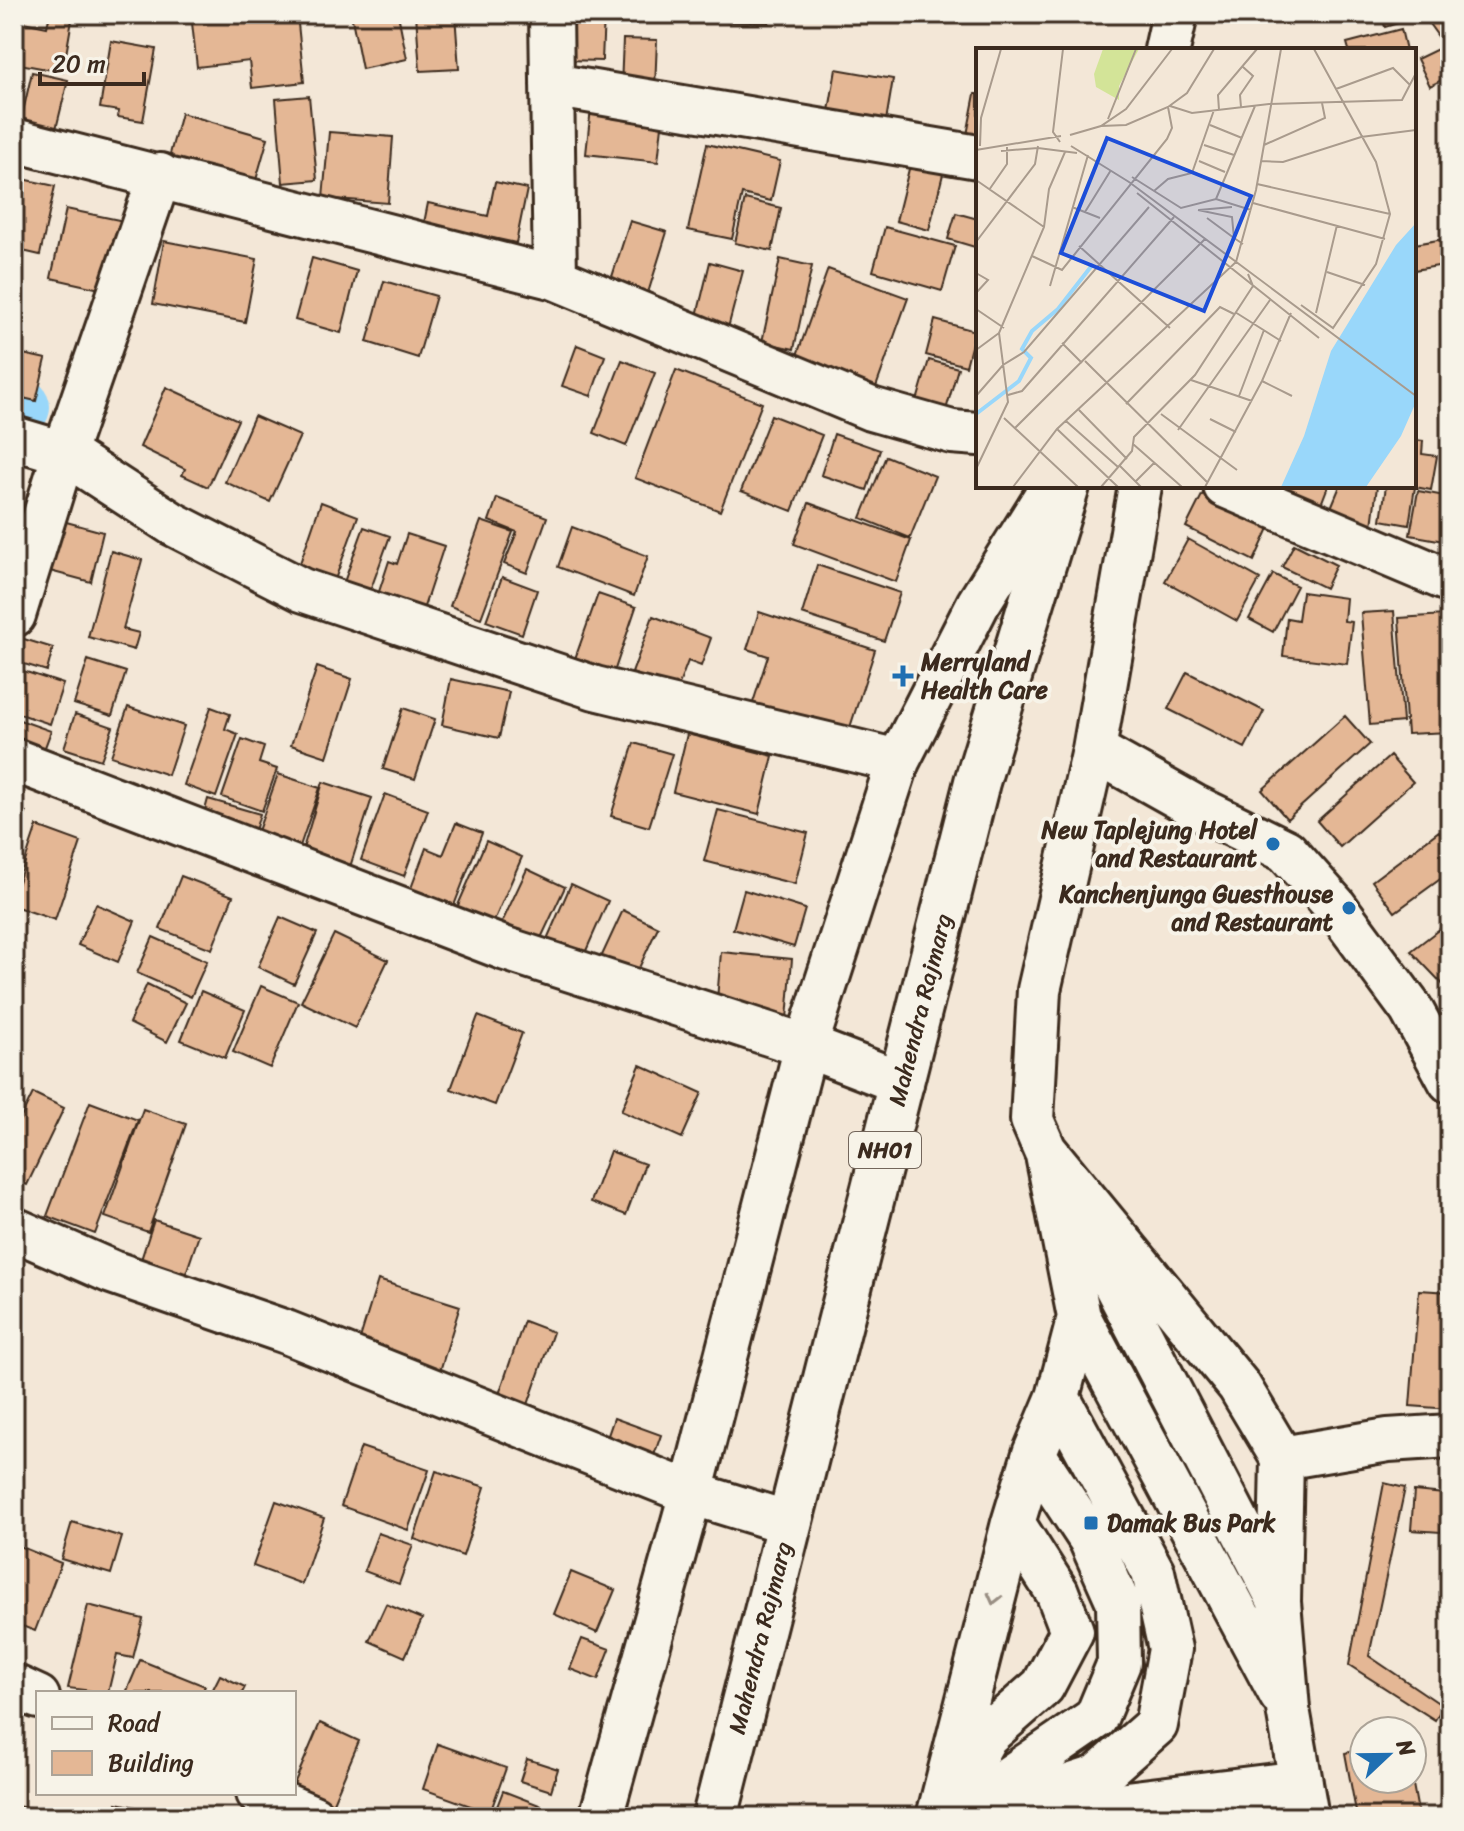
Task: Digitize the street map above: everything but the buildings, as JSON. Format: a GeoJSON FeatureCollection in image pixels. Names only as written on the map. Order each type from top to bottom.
{"type":"FeatureCollection","features":[{"type":"Feature","properties":{"kind":"highway"},"geometry":{"type":"LineString","coordinates":[[1167,48],[1175,14]]}},
{"type":"Feature","properties":{"kind":"highway","name":"Mahendra Rajmarg"},"geometry":{"type":"LineString","coordinates":[[715,1817],[977,782],[1066,488]]}},
{"type":"Feature","properties":{"kind":"street"},"geometry":{"type":"LineString","coordinates":[[551,14],[555,278]]}},
{"type":"Feature","properties":{"kind":"street"},"geometry":{"type":"LineString","coordinates":[[552,85],[976,157]]}},
{"type":"Feature","properties":{"kind":"street"},"geometry":{"type":"LineString","coordinates":[[14,140],[555,278],[871,409],[952,432],[976,434]]}},
{"type":"Feature","properties":{"kind":"street"},"geometry":{"type":"LineString","coordinates":[[14,615],[64,453],[160,175]]}},
{"type":"Feature","properties":{"kind":"street"},"geometry":{"type":"LineString","coordinates":[[14,438],[64,453],[173,524],[302,590],[595,688],[898,761]]}},
{"type":"Feature","properties":{"kind":"street"},"geometry":{"type":"LineString","coordinates":[[601,1817],[691,1493],[806,1046],[898,761],[978,604],[1051,488]]}},
{"type":"Feature","properties":{"kind":"street"},"geometry":{"type":"LineString","coordinates":[[1140,488],[1094,750],[1039,990],[1032,1120],[1279,1602]]}},
{"type":"Feature","properties":{"kind":"street"},"geometry":{"type":"LineString","coordinates":[[1230,488],[1450,581]]}},
{"type":"Feature","properties":{"kind":"street"},"geometry":{"type":"LineString","coordinates":[[1094,750],[1194,806],[1286,851],[1335,906],[1411,1009],[1450,1081]]}},
{"type":"Feature","properties":{"kind":"street"},"geometry":{"type":"LineString","coordinates":[[14,760],[506,949],[806,1046],[902,1083]]}},
{"type":"Feature","properties":{"kind":"street"},"geometry":{"type":"LineString","coordinates":[[1045,1150],[1079,1317],[1288,1709]]}},
{"type":"Feature","properties":{"kind":"street"},"geometry":{"type":"LineString","coordinates":[[1018,1817],[1142,1798],[1304,1799],[1288,1709],[1279,1602],[1282,1458],[1239,1386],[1045,1150]]}},
{"type":"Feature","properties":{"kind":"street"},"geometry":{"type":"LineString","coordinates":[[14,1229],[112,1272],[286,1332],[691,1493],[789,1523]]}},
{"type":"Feature","properties":{"kind":"street"},"geometry":{"type":"LineString","coordinates":[[940,1817],[1013,1523],[1034,1454],[1058,1397],[1079,1317]]}},
{"type":"Feature","properties":{"kind":"street"},"geometry":{"type":"LineString","coordinates":[[973,1817],[1097,1777],[1156,1725],[1170,1649],[1153,1572],[1058,1397]]}},
{"type":"Feature","properties":{"kind":"street"},"geometry":{"type":"LineString","coordinates":[[1282,1458],[1388,1440],[1450,1436]]}},
{"type":"Feature","properties":{"kind":"street"},"geometry":{"type":"LineString","coordinates":[[953,1817],[1096,1718],[1119,1663],[1118,1602],[1090,1539],[1034,1454]]}},
{"type":"Feature","properties":{"kind":"street"},"geometry":{"type":"LineString","coordinates":[[940,1817],[986,1736],[1043,1686],[1072,1631],[1057,1592],[1013,1523]]}},
{"type":"Feature","properties":{"kind":"street"},"geometry":{"type":"LineString","coordinates":[[14,1686],[36,1696]]}},
{"type":"Feature","properties":{"kind":"street"},"geometry":{"type":"LineString","coordinates":[[263,1795],[313,1817]]}},
{"type":"Feature","properties":{"kind":"waterway"},"geometry":{"type":"LineString","coordinates":[[14,405],[19,407]]}},
{"type":"Feature","properties":{"kind":"place","name":"Merryland Health Care"},"geometry":{"type":"Point","coordinates":[903,676]}},
{"type":"Feature","properties":{"kind":"place","name":"New Taplejung Hotel and Restaurant"},"geometry":{"type":"Point","coordinates":[1273,844]}},
{"type":"Feature","properties":{"kind":"place","name":"Kanchenjunga Guesthouse and Restaurant"},"geometry":{"type":"Point","coordinates":[1349,908]}},
{"type":"Feature","properties":{"kind":"place","name":"Damak Bus Park"},"geometry":{"type":"Point","coordinates":[1091,1523]}}]}
